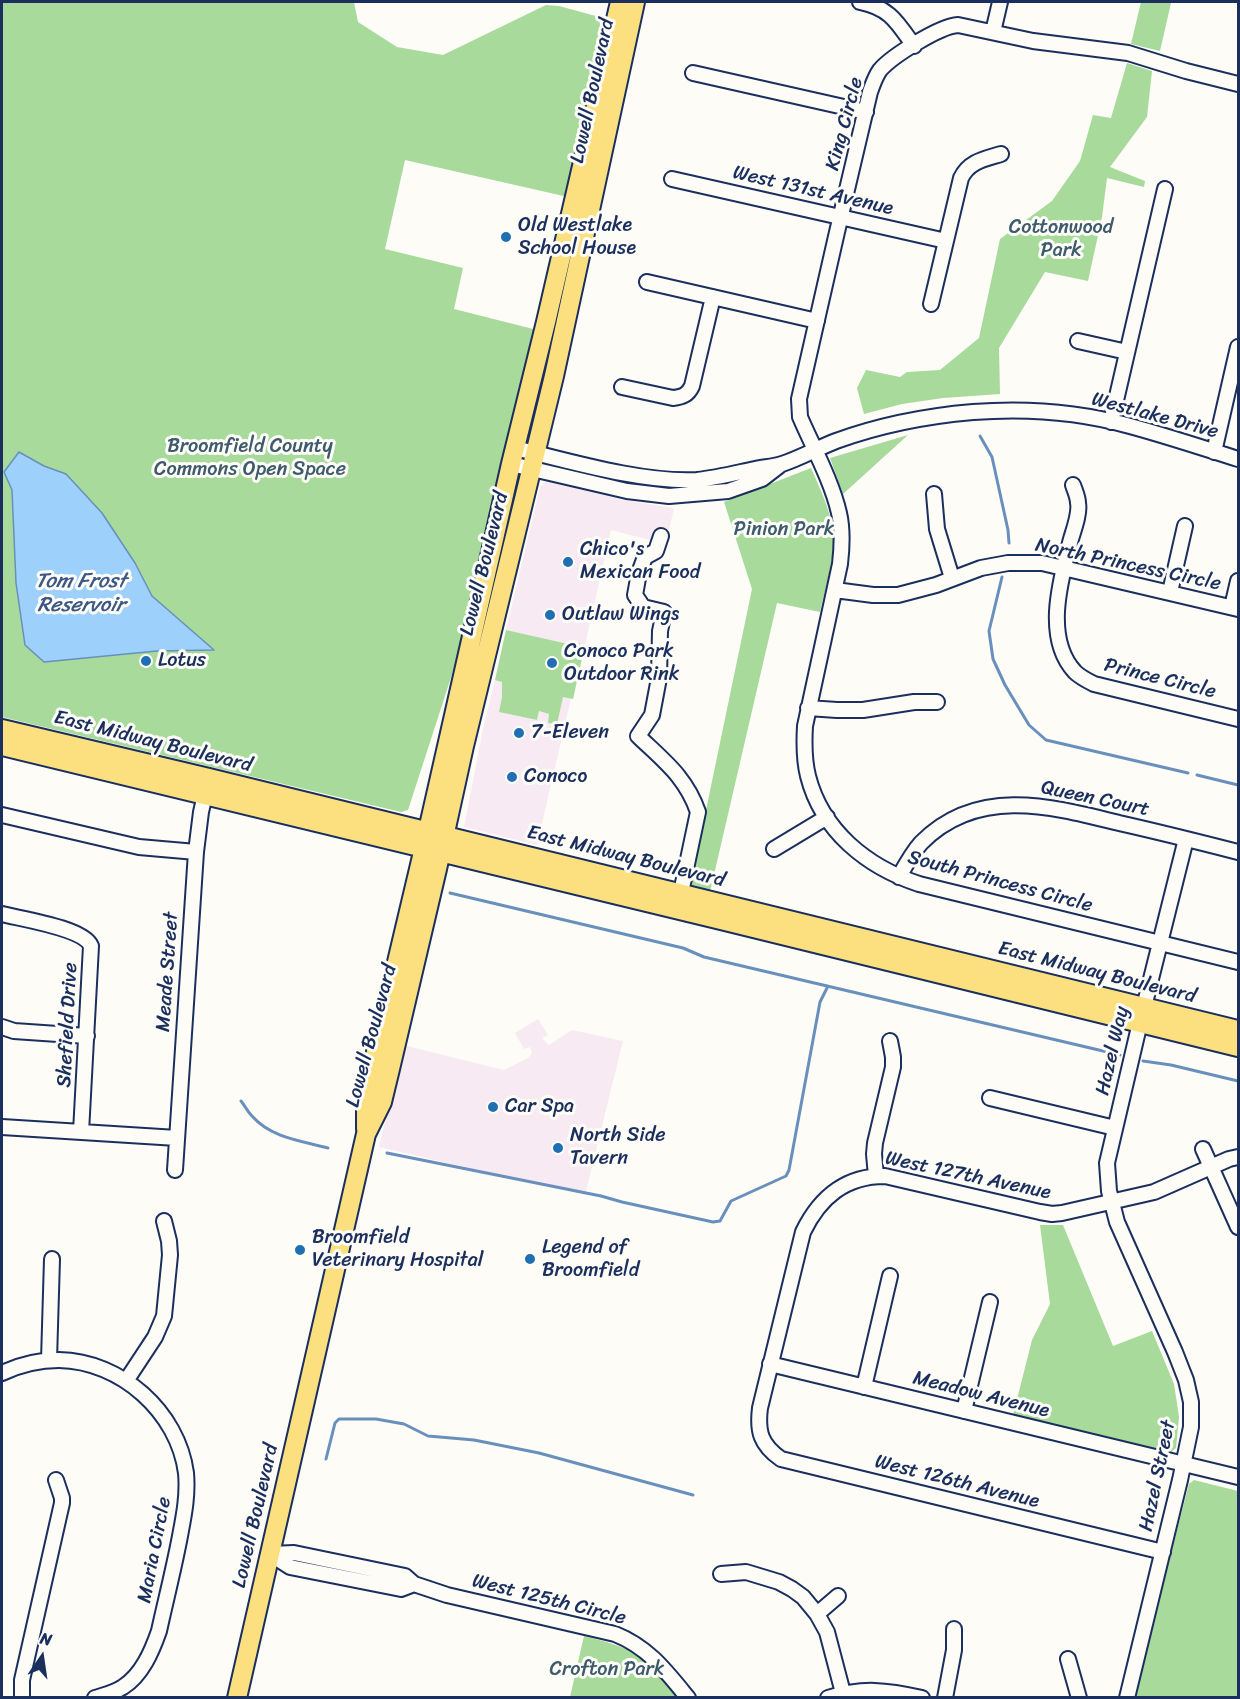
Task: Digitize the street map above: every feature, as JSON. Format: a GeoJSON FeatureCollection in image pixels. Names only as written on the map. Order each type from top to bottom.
{"type":"FeatureCollection","features":[{"type":"Feature","properties":{"kind":"main road","name":"Lowell Boulevard"},"geometry":{"type":"LineString","coordinates":[[237,1698],[366,1134],[366,1099],[393,975],[464,746],[554,376],[635,2]]}},
{"type":"Feature","properties":{"kind":"main road","name":"Lowell Boulevard"},"geometry":{"type":"LineString","coordinates":[[366,1134],[382,1102],[396,1046],[502,502],[618,9]]}},
{"type":"Feature","properties":{"kind":"main road"},"geometry":{"type":"LineString","coordinates":[[616,87],[617,65],[625,25],[625,20],[618,9]]}},
{"type":"Feature","properties":{"kind":"main road"},"geometry":{"type":"LineString","coordinates":[[502,502],[500,555],[502,563],[508,566]]}},
{"type":"Feature","properties":{"kind":"main road","name":"East Midway Boulevard"},"geometry":{"type":"LineString","coordinates":[[2,729],[207,787],[1142,1015],[1239,1047]]}},
{"type":"Feature","properties":{"kind":"main road","name":"East Midway Boulevard"},"geometry":{"type":"LineString","coordinates":[[2,746],[207,787]]}},
{"type":"Feature","properties":{"kind":"main road"},"geometry":{"type":"LineString","coordinates":[[393,975],[402,983],[393,1022],[396,1046]]}},
{"type":"Feature","properties":{"kind":"main road","name":"East Midway Boulevard"},"geometry":{"type":"LineString","coordinates":[[1142,1015],[1239,1030]]}},
{"type":"Feature","properties":{"kind":"street"},"geometry":{"type":"LineString","coordinates":[[860,2],[881,8],[893,16],[914,46]]}},
{"type":"Feature","properties":{"kind":"street"},"geometry":{"type":"LineString","coordinates":[[993,32],[1000,2]]}},
{"type":"Feature","properties":{"kind":"street","name":"King Circle"},"geometry":{"type":"LineString","coordinates":[[814,450],[800,417],[800,399],[872,86],[879,71],[888,63],[939,31],[958,25],[1033,41],[1128,53],[1239,84]]}},
{"type":"Feature","properties":{"kind":"street"},"geometry":{"type":"LineString","coordinates":[[693,73],[866,112]]}},
{"type":"Feature","properties":{"kind":"street"},"geometry":{"type":"LineString","coordinates":[[931,304],[964,171],[975,162],[1001,154]]}},
{"type":"Feature","properties":{"kind":"street","name":"West 131st Avenue"},"geometry":{"type":"LineString","coordinates":[[672,179],[946,241]]}},
{"type":"Feature","properties":{"kind":"street"},"geometry":{"type":"LineString","coordinates":[[1111,422],[1165,189]]}},
{"type":"Feature","properties":{"kind":"street"},"geometry":{"type":"LineString","coordinates":[[647,282],[817,321]]}},
{"type":"Feature","properties":{"kind":"street"},"geometry":{"type":"LineString","coordinates":[[622,387],[673,398],[679,398],[690,391],[713,297]]}},
{"type":"Feature","properties":{"kind":"street"},"geometry":{"type":"LineString","coordinates":[[1078,341],[1127,352]]}},
{"type":"Feature","properties":{"kind":"street"},"geometry":{"type":"LineString","coordinates":[[1214,452],[1239,347]]}},
{"type":"Feature","properties":{"kind":"street","name":"Westlake Drive"},"geometry":{"type":"LineString","coordinates":[[513,456],[533,461],[679,480],[722,477],[781,465],[856,434],[897,423],[932,416],[1014,411],[1052,412],[1129,425],[1239,459]]}},
{"type":"Feature","properties":{"kind":"street","name":"South Princess Circle"},"geometry":{"type":"LineString","coordinates":[[814,450],[838,507],[842,542],[835,590],[808,708],[805,726],[805,760],[808,778],[816,798],[826,817],[844,841],[881,869],[919,884],[1239,962]]}},
{"type":"Feature","properties":{"kind":"street","name":"Prince Circle"},"geometry":{"type":"LineString","coordinates":[[1073,485],[1079,504],[1058,599],[1057,625],[1064,656],[1076,673],[1094,684],[1239,719]]}},
{"type":"Feature","properties":{"kind":"street"},"geometry":{"type":"LineString","coordinates":[[934,494],[937,529],[952,578]]}},
{"type":"Feature","properties":{"kind":"street"},"geometry":{"type":"LineString","coordinates":[[1170,592],[1185,526]]}},
{"type":"Feature","properties":{"kind":"street"},"geometry":{"type":"LineString","coordinates":[[661,536],[656,551],[645,557],[635,595],[643,607],[664,612],[660,631],[659,678],[652,715],[638,736],[683,781],[693,797],[698,812],[679,902]]}},
{"type":"Feature","properties":{"kind":"street","name":"North Princess Circle"},"geometry":{"type":"LineString","coordinates":[[835,590],[873,595],[898,595],[936,585],[981,568],[1008,563],[1042,563],[1235,608]]}},
{"type":"Feature","properties":{"kind":"street"},"geometry":{"type":"LineString","coordinates":[[1235,608],[1239,581]]}},
{"type":"Feature","properties":{"kind":"street"},"geometry":{"type":"LineString","coordinates":[[808,708],[863,710],[914,702],[937,702]]}},
{"type":"Feature","properties":{"kind":"street","name":"Meade Street"},"geometry":{"type":"LineString","coordinates":[[175,1170],[196,852],[207,787]]}},
{"type":"Feature","properties":{"kind":"street","name":"Queen Court"},"geometry":{"type":"LineString","coordinates":[[899,877],[921,843],[950,820],[998,806],[1047,807],[1239,852]]}},
{"type":"Feature","properties":{"kind":"street"},"geometry":{"type":"LineString","coordinates":[[2,815],[139,847],[196,852]]}},
{"type":"Feature","properties":{"kind":"street"},"geometry":{"type":"LineString","coordinates":[[774,849],[826,817]]}},
{"type":"Feature","properties":{"kind":"street","name":"Hazel Way"},"geometry":{"type":"LineString","coordinates":[[1112,1202],[1107,1163],[1114,1128],[1186,839]]}},
{"type":"Feature","properties":{"kind":"street","name":"Shefield Drive"},"geometry":{"type":"LineString","coordinates":[[2,914],[93,939],[81,1132]]}},
{"type":"Feature","properties":{"kind":"street"},"geometry":{"type":"LineString","coordinates":[[2,1027],[14,1031],[87,1036]]}},
{"type":"Feature","properties":{"kind":"street"},"geometry":{"type":"LineString","coordinates":[[876,1176],[875,1143],[893,1067],[890,1041]]}},
{"type":"Feature","properties":{"kind":"street"},"geometry":{"type":"LineString","coordinates":[[990,1098],[1114,1128]]}},
{"type":"Feature","properties":{"kind":"street"},"geometry":{"type":"LineString","coordinates":[[2,1127],[177,1138]]}},
{"type":"Feature","properties":{"kind":"street"},"geometry":{"type":"LineString","coordinates":[[1203,1149],[1239,1227]]}},
{"type":"Feature","properties":{"kind":"street","name":"West 127th Avenue"},"geometry":{"type":"LineString","coordinates":[[759,1427],[760,1408],[803,1232],[809,1219],[825,1198],[844,1186],[876,1176],[885,1176],[1052,1214],[1154,1192],[1228,1159],[1239,1157]]}},
{"type":"Feature","properties":{"kind":"street","name":"Hazel Street"},"geometry":{"type":"LineString","coordinates":[[1112,1202],[1117,1222],[1175,1352],[1186,1380],[1191,1402],[1191,1427],[1183,1465],[1127,1698]]}},
{"type":"Feature","properties":{"kind":"street"},"geometry":{"type":"LineString","coordinates":[[126,1382],[155,1337],[164,1316],[170,1255],[164,1221]]}},
{"type":"Feature","properties":{"kind":"street"},"geometry":{"type":"LineString","coordinates":[[49,1360],[52,1259]]}},
{"type":"Feature","properties":{"kind":"street"},"geometry":{"type":"LineString","coordinates":[[864,1387],[890,1276]]}},
{"type":"Feature","properties":{"kind":"street"},"geometry":{"type":"LineString","coordinates":[[964,1411],[990,1302]]}},
{"type":"Feature","properties":{"kind":"street","name":"Maria Circle"},"geometry":{"type":"LineString","coordinates":[[2,1373],[27,1364],[49,1360],[89,1364],[110,1372],[149,1399],[165,1419],[182,1455],[186,1472],[186,1496],[159,1631],[146,1661],[127,1692],[113,1692],[95,1698]]}},
{"type":"Feature","properties":{"kind":"street","name":"Meadow Avenue"},"geometry":{"type":"LineString","coordinates":[[770,1364],[1239,1477]]}},
{"type":"Feature","properties":{"kind":"street","name":"West 126th Avenue"},"geometry":{"type":"LineString","coordinates":[[759,1427],[762,1439],[769,1450],[789,1461],[1162,1552]]}},
{"type":"Feature","properties":{"kind":"street"},"geometry":{"type":"LineString","coordinates":[[22,1698],[22,1680],[62,1503],[56,1480]]}},
{"type":"Feature","properties":{"kind":"street","name":"West 125th Circle"},"geometry":{"type":"LineString","coordinates":[[270,1554],[290,1567],[401,1589],[414,1584],[447,1595],[624,1637],[650,1654],[688,1698]]}},
{"type":"Feature","properties":{"kind":"street"},"geometry":{"type":"LineString","coordinates":[[721,1574],[746,1572],[779,1582],[803,1597],[817,1614],[827,1632],[843,1693]]}},
{"type":"Feature","properties":{"kind":"street"},"geometry":{"type":"LineString","coordinates":[[817,1614],[838,1596]]}},
{"type":"Feature","properties":{"kind":"street"},"geometry":{"type":"LineString","coordinates":[[945,1698],[954,1650],[954,1629]]}},
{"type":"Feature","properties":{"kind":"street"},"geometry":{"type":"LineString","coordinates":[[1068,1659],[1079,1698]]}},
{"type":"Feature","properties":{"kind":"street"},"geometry":{"type":"LineString","coordinates":[[828,1698],[843,1693],[876,1690],[894,1691],[922,1698]]}},
{"type":"Feature","properties":{"kind":"shaded area"},"geometry":{"type":"Polygon","coordinates":[[[546,481],[623,500],[674,508],[666,544],[611,530],[585,645],[570,641],[569,645],[506,630],[540,487],[546,481]]]}},
{"type":"Feature","properties":{"kind":"shaded area"},"geometry":{"type":"Polygon","coordinates":[[[495,680],[502,681],[499,712],[537,720],[539,711],[549,714],[564,696],[571,698],[537,845],[464,827],[495,680]]]}},
{"type":"Feature","properties":{"kind":"shaded area"},"geometry":{"type":"Polygon","coordinates":[[[538,1019],[548,1035],[542,1038],[549,1045],[572,1030],[623,1041],[585,1195],[379,1147],[403,1045],[504,1070],[528,1058],[532,1053],[530,1047],[524,1049],[515,1033],[538,1019]]]}},
{"type":"Feature","properties":{"kind":"green space","name":"Broomfield County Commons Open Space"},"geometry":{"type":"Polygon","coordinates":[[[2,2],[354,2],[358,22],[397,47],[443,55],[546,5],[559,6],[603,18],[608,26],[568,197],[405,160],[385,249],[463,268],[454,309],[537,330],[456,662],[408,810],[401,812],[2,717],[2,2]]]}},
{"type":"Feature","properties":{"kind":"green space"},"geometry":{"type":"Polygon","coordinates":[[[1141,2],[1171,3],[1160,51],[1131,44],[1141,2]]]}},
{"type":"Feature","properties":{"kind":"green space","name":"Cottonwood Park"},"geometry":{"type":"Polygon","coordinates":[[[1127,63],[1152,71],[1147,117],[1110,167],[1145,181],[1144,187],[1107,178],[1102,217],[1088,281],[1045,272],[999,348],[1000,394],[943,398],[902,404],[864,414],[857,388],[866,370],[900,377],[907,372],[940,370],[979,338],[1000,239],[1052,201],[1080,161],[1093,115],[1111,118],[1127,63]]]}},
{"type":"Feature","properties":{"kind":"green space"},"geometry":{"type":"Polygon","coordinates":[[[908,435],[843,494],[830,458],[908,435]]]}},
{"type":"Feature","properties":{"kind":"green space","name":"Pinion Park"},"geometry":{"type":"Polygon","coordinates":[[[811,468],[828,510],[833,535],[830,568],[820,612],[777,603],[710,892],[690,887],[752,589],[724,502],[811,468]]]}},
{"type":"Feature","properties":{"kind":"green space"},"geometry":{"type":"Polygon","coordinates":[[[506,630],[568,644],[570,641],[585,645],[573,699],[563,697],[557,724],[548,723],[549,714],[539,711],[537,720],[499,712],[502,682],[495,680],[506,630]]]}},
{"type":"Feature","properties":{"kind":"green space"},"geometry":{"type":"Polygon","coordinates":[[[1040,1225],[1063,1225],[1113,1346],[1152,1331],[1174,1384],[1179,1417],[1176,1448],[1169,1454],[1013,1415],[1032,1340],[1050,1304],[1040,1225]]]}},
{"type":"Feature","properties":{"kind":"green space"},"geometry":{"type":"Polygon","coordinates":[[[1194,1480],[1238,1491],[1238,1697],[1134,1696],[1189,1484],[1194,1480]]]}},
{"type":"Feature","properties":{"kind":"green space","name":"Crofton Park"},"geometry":{"type":"Polygon","coordinates":[[[584,1636],[619,1646],[638,1655],[654,1669],[677,1697],[570,1697],[584,1636]]]}},
{"type":"Feature","properties":{"kind":"water","name":"Tom Frost Reservoir"},"geometry":{"type":"Polygon","coordinates":[[[19,452],[44,466],[66,474],[102,513],[135,563],[152,596],[214,650],[157,651],[44,662],[25,645],[16,583],[12,490],[4,472],[19,452]]]}},
{"type":"Feature","properties":{"kind":"waterway"},"geometry":{"type":"LineString","coordinates":[[980,436],[992,457],[1009,543]]}},
{"type":"Feature","properties":{"kind":"waterway"},"geometry":{"type":"LineString","coordinates":[[1002,577],[989,631],[993,659],[1005,685],[1029,725],[1046,740],[1188,773]]}},
{"type":"Feature","properties":{"kind":"waterway"},"geometry":{"type":"LineString","coordinates":[[1197,775],[1238,785]]}},
{"type":"Feature","properties":{"kind":"waterway"},"geometry":{"type":"LineString","coordinates":[[450,893],[683,948],[704,957],[1120,1055]]}},
{"type":"Feature","properties":{"kind":"waterway"},"geometry":{"type":"LineString","coordinates":[[387,1153],[601,1196],[713,1222],[720,1221],[731,1201],[786,1176],[789,1170],[820,1002],[828,986]]}},
{"type":"Feature","properties":{"kind":"waterway"},"geometry":{"type":"LineString","coordinates":[[1143,1061],[1171,1065],[1238,1081]]}},
{"type":"Feature","properties":{"kind":"waterway"},"geometry":{"type":"LineString","coordinates":[[241,1101],[252,1116],[268,1129],[287,1138],[328,1148]]}},
{"type":"Feature","properties":{"kind":"waterway"},"geometry":{"type":"LineString","coordinates":[[326,1459],[335,1423],[339,1419],[376,1419],[404,1424],[428,1436],[474,1440],[539,1453],[693,1495]]}},
{"type":"Feature","properties":{"kind":"place","name":"Old Westlake School House"},"geometry":{"type":"Point","coordinates":[506,237]}},
{"type":"Feature","properties":{"kind":"place","name":"Chico's Mexican Food"},"geometry":{"type":"Point","coordinates":[568,562]}},
{"type":"Feature","properties":{"kind":"place","name":"Outlaw Wings"},"geometry":{"type":"Point","coordinates":[550,615]}},
{"type":"Feature","properties":{"kind":"place","name":"Lotus"},"geometry":{"type":"Point","coordinates":[146,661]}},
{"type":"Feature","properties":{"kind":"place","name":"Conoco Park Outdoor Rink"},"geometry":{"type":"Point","coordinates":[552,663]}},
{"type":"Feature","properties":{"kind":"place","name":"7-Eleven"},"geometry":{"type":"Point","coordinates":[519,733]}},
{"type":"Feature","properties":{"kind":"place","name":"Conoco"},"geometry":{"type":"Point","coordinates":[512,777]}},
{"type":"Feature","properties":{"kind":"place","name":"Car Spa"},"geometry":{"type":"Point","coordinates":[493,1107]}},
{"type":"Feature","properties":{"kind":"place","name":"North Side Tavern"},"geometry":{"type":"Point","coordinates":[558,1148]}},
{"type":"Feature","properties":{"kind":"place","name":"Broomfield Veterinary Hospital"},"geometry":{"type":"Point","coordinates":[300,1250]}},
{"type":"Feature","properties":{"kind":"place","name":"Legend of Broomfield"},"geometry":{"type":"Point","coordinates":[530,1259]}}]}
